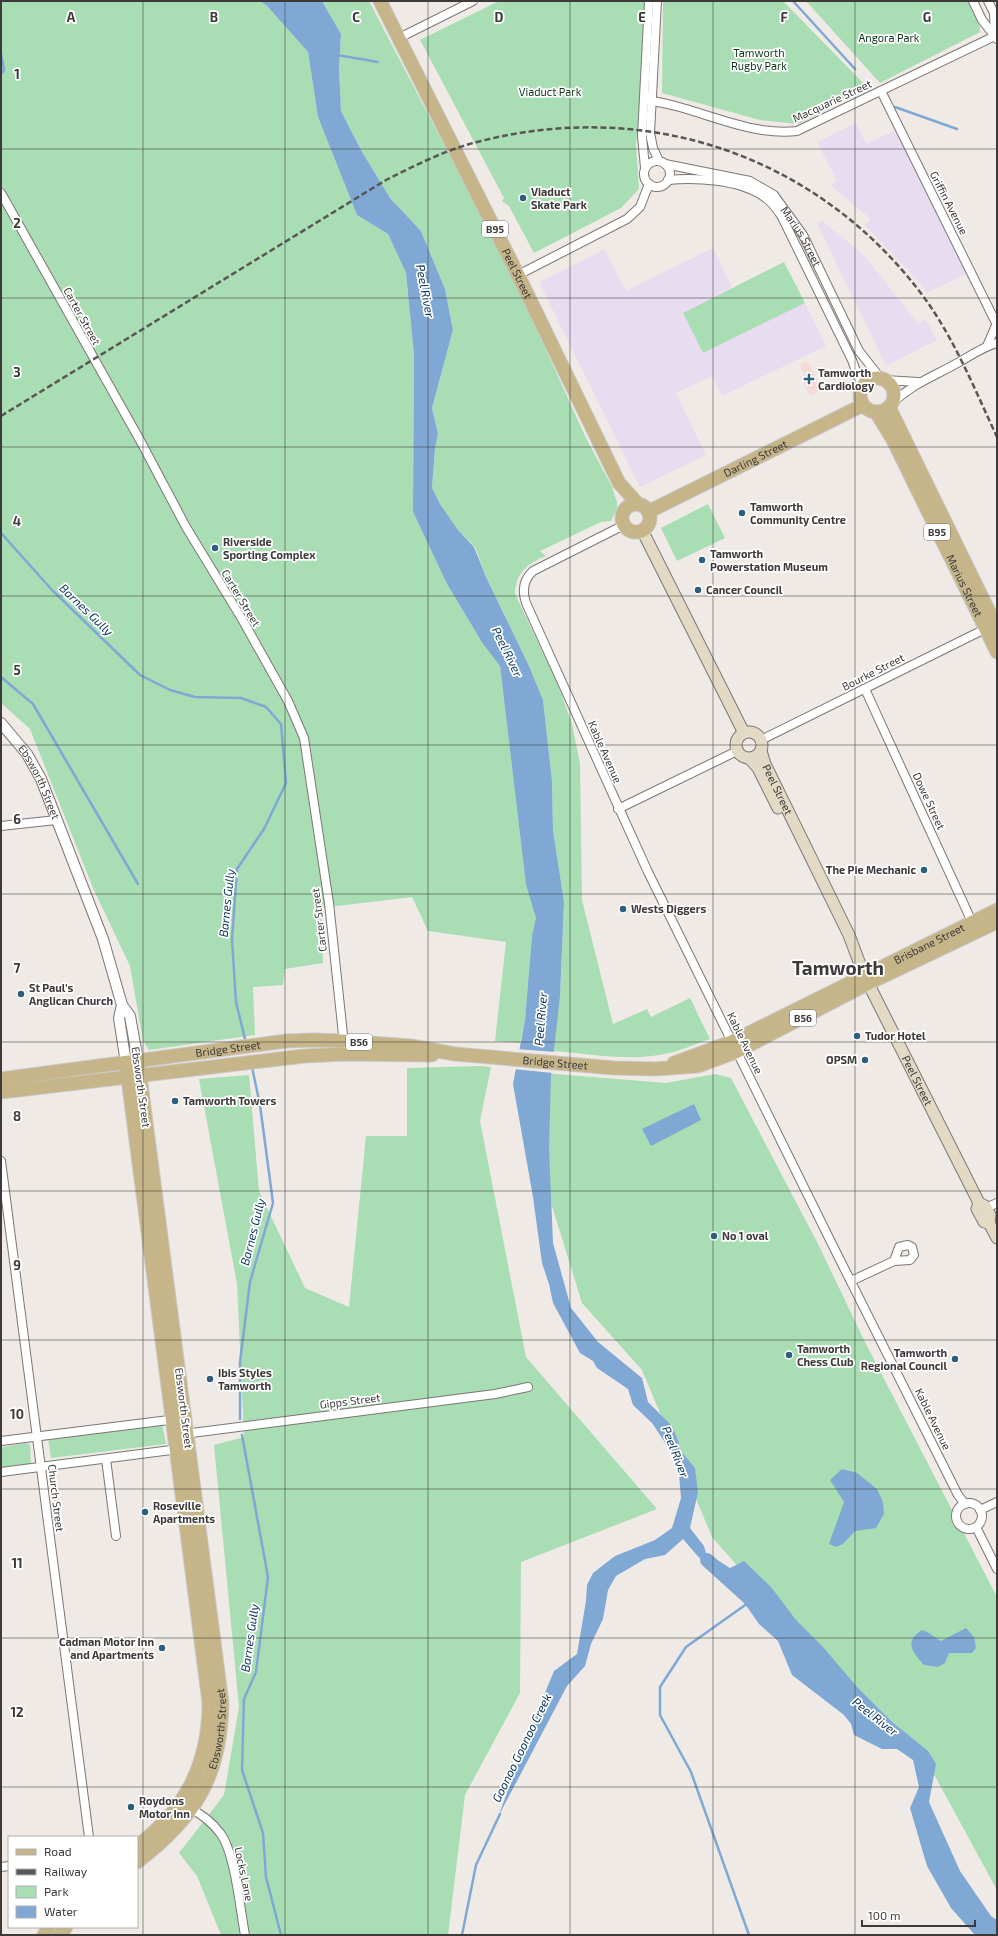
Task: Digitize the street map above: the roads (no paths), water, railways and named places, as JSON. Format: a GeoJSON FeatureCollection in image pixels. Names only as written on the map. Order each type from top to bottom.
{"type":"FeatureCollection","features":[{"type":"Feature","properties":{"kind":"main road","name":"Peel Street"},"geometry":{"type":"LineString","coordinates":[[380,1],[518,275],[619,484],[624,512]]}},
{"type":"Feature","properties":{"kind":"main road"},"geometry":{"type":"LineString","coordinates":[[883,380],[872,379],[862,388],[860,397],[863,405],[871,411],[881,412],[891,405]]}},
{"type":"Feature","properties":{"kind":"main road","name":"B95"},"geometry":{"type":"LineString","coordinates":[[883,380],[893,390],[891,405]]}},
{"type":"Feature","properties":{"kind":"main road","name":"Darling Street"},"geometry":{"type":"LineString","coordinates":[[643,508],[863,405]]}},
{"type":"Feature","properties":{"kind":"main road","name":"Marius Street"},"geometry":{"type":"LineString","coordinates":[[891,405],[993,627],[997,652]]}},
{"type":"Feature","properties":{"kind":"main road","name":"Marius Street"},"geometry":{"type":"LineString","coordinates":[[876,412],[892,438],[993,627]]}},
{"type":"Feature","properties":{"kind":"main road","name":"Peel Street"},"geometry":{"type":"LineString","coordinates":[[619,484],[643,508]]}},
{"type":"Feature","properties":{"kind":"main road"},"geometry":{"type":"LineString","coordinates":[[624,512],[632,505],[643,508],[649,522],[642,530],[634,532],[624,525]]}},
{"type":"Feature","properties":{"kind":"main road","name":"B95"},"geometry":{"type":"LineString","coordinates":[[624,512],[622,518],[624,525]]}},
{"type":"Feature","properties":{"kind":"main road"},"geometry":{"type":"LineString","coordinates":[[642,530],[744,733]]}},
{"type":"Feature","properties":{"kind":"main road"},"geometry":{"type":"LineString","coordinates":[[752,732],[761,740],[761,751],[755,757],[750,759],[743,757],[737,751],[736,747],[738,738],[744,733],[752,732]]}},
{"type":"Feature","properties":{"kind":"main road","name":"Peel Street"},"geometry":{"type":"LineString","coordinates":[[761,751],[765,764],[848,935],[856,958]]}},
{"type":"Feature","properties":{"kind":"main road","name":"Peel Street"},"geometry":{"type":"LineString","coordinates":[[750,759],[758,768],[843,938],[856,958],[988,1212],[997,1238]]}},
{"type":"Feature","properties":{"kind":"main road","name":"Brisbane Street"},"geometry":{"type":"LineString","coordinates":[[734,1046],[867,979],[997,910]]}},
{"type":"Feature","properties":{"kind":"main road","name":"Brisbane Street"},"geometry":{"type":"LineString","coordinates":[[867,979],[997,922]]}},
{"type":"Feature","properties":{"kind":"main road","name":"Bridge Street"},"geometry":{"type":"LineString","coordinates":[[1,1079],[261,1044],[313,1040],[344,1047],[411,1056],[455,1054],[614,1068],[655,1069],[698,1066],[734,1046]]}},
{"type":"Feature","properties":{"kind":"main road","name":"Bridge Street"},"geometry":{"type":"LineString","coordinates":[[1,1092],[237,1064],[344,1047]]}},
{"type":"Feature","properties":{"kind":"main road","name":"Ebsworth Street"},"geometry":{"type":"LineString","coordinates":[[132,1062],[179,1418],[184,1438],[222,1703],[222,1723],[216,1757],[210,1774],[192,1809],[170,1836],[138,1861]]}},
{"type":"Feature","properties":{"kind":"main road","name":"Ebsworth Street"},"geometry":{"type":"LineString","coordinates":[[138,1845],[162,1826],[176,1810],[187,1792],[200,1764],[208,1731],[209,1702],[177,1450],[184,1438]]}},
{"type":"Feature","properties":{"kind":"street"},"geometry":{"type":"LineString","coordinates":[[399,38],[473,1]]}},
{"type":"Feature","properties":{"kind":"street"},"geometry":{"type":"LineString","coordinates":[[649,1],[648,100],[651,140],[662,162],[669,171],[668,180],[662,186],[653,186],[649,184],[644,177],[645,168],[642,136],[648,100],[657,1]]}},
{"type":"Feature","properties":{"kind":"street"},"geometry":{"type":"LineString","coordinates":[[973,1],[982,20],[996,37]]}},
{"type":"Feature","properties":{"kind":"street"},"geometry":{"type":"LineString","coordinates":[[988,1],[994,13],[996,37]]}},
{"type":"Feature","properties":{"kind":"street","name":"Macquarie Street"},"geometry":{"type":"LineString","coordinates":[[648,100],[756,128],[783,133],[797,131],[996,37]]}},
{"type":"Feature","properties":{"kind":"street","name":"Griffin Avenue"},"geometry":{"type":"LineString","coordinates":[[881,91],[997,324]]}},
{"type":"Feature","properties":{"kind":"street"},"geometry":{"type":"LineString","coordinates":[[645,168],[650,162],[662,162]]}},
{"type":"Feature","properties":{"kind":"street","name":"Marius Street"},"geometry":{"type":"LineString","coordinates":[[662,162],[750,181],[774,195],[803,235],[859,351],[883,380]]}},
{"type":"Feature","properties":{"kind":"street","name":"Marius Street"},"geometry":{"type":"LineString","coordinates":[[668,180],[702,179],[731,184],[756,192],[770,201],[782,216],[852,360],[862,388]]}},
{"type":"Feature","properties":{"kind":"street"},"geometry":{"type":"LineString","coordinates":[[518,275],[627,219],[640,207],[649,184]]}},
{"type":"Feature","properties":{"kind":"street","name":"Carter Street"},"geometry":{"type":"LineString","coordinates":[[1,193],[141,442],[186,527],[242,619],[295,716],[304,738],[329,903],[344,1047]]}},
{"type":"Feature","properties":{"kind":"street"},"geometry":{"type":"LineString","coordinates":[[986,346],[997,324]]}},
{"type":"Feature","properties":{"kind":"street"},"geometry":{"type":"LineString","coordinates":[[891,405],[919,382],[961,362],[986,346],[997,343]]}},
{"type":"Feature","properties":{"kind":"street"},"geometry":{"type":"LineString","coordinates":[[883,380],[919,382]]}},
{"type":"Feature","properties":{"kind":"street","name":"Kable Avenue"},"geometry":{"type":"LineString","coordinates":[[624,525],[532,571],[524,585],[524,596],[526,603],[618,809],[851,1281],[958,1494],[965,1504]]}},
{"type":"Feature","properties":{"kind":"street","name":"Bourke Street"},"geometry":{"type":"LineString","coordinates":[[761,740],[993,627]]}},
{"type":"Feature","properties":{"kind":"street","name":"Dowe Street"},"geometry":{"type":"LineString","coordinates":[[865,689],[972,922]]}},
{"type":"Feature","properties":{"kind":"street","name":"Ebsworth Street"},"geometry":{"type":"LineString","coordinates":[[1,723],[18,742],[34,766],[103,939],[122,1005],[130,1016],[132,1062]]}},
{"type":"Feature","properties":{"kind":"street"},"geometry":{"type":"LineString","coordinates":[[618,809],[737,751]]}},
{"type":"Feature","properties":{"kind":"street"},"geometry":{"type":"LineString","coordinates":[[1,826],[56,820]]}},
{"type":"Feature","properties":{"kind":"street","name":"Church Street"},"geometry":{"type":"LineString","coordinates":[[1,1161],[89,1836]]}},
{"type":"Feature","properties":{"kind":"street"},"geometry":{"type":"LineString","coordinates":[[988,1212],[997,1203]]}},
{"type":"Feature","properties":{"kind":"street"},"geometry":{"type":"LineString","coordinates":[[851,1281],[894,1261]]}},
{"type":"Feature","properties":{"kind":"street","name":"Gipps Street"},"geometry":{"type":"LineString","coordinates":[[184,1438],[495,1394],[528,1387]]}},
{"type":"Feature","properties":{"kind":"street"},"geometry":{"type":"LineString","coordinates":[[1,1441],[179,1418]]}},
{"type":"Feature","properties":{"kind":"street"},"geometry":{"type":"LineString","coordinates":[[1,1472],[177,1450]]}},
{"type":"Feature","properties":{"kind":"street"},"geometry":{"type":"LineString","coordinates":[[106,1459],[116,1536]]}},
{"type":"Feature","properties":{"kind":"street"},"geometry":{"type":"LineString","coordinates":[[980,1510],[997,1502]]}},
{"type":"Feature","properties":{"kind":"street"},"geometry":{"type":"LineString","coordinates":[[965,1504],[974,1504],[980,1510],[982,1517],[976,1527],[967,1529],[963,1528],[957,1521],[956,1513],[961,1506],[965,1504]]}},
{"type":"Feature","properties":{"kind":"street"},"geometry":{"type":"LineString","coordinates":[[976,1527],[997,1569]]}},
{"type":"Feature","properties":{"kind":"street","name":"Locks Lane"},"geometry":{"type":"LineString","coordinates":[[192,1809],[211,1821],[221,1834],[230,1850],[245,1935]]}},
{"type":"Feature","properties":{"kind":"water"},"geometry":{"type":"Polygon","coordinates":[[[260,1],[322,1],[341,34],[339,68],[341,111],[361,150],[390,198],[421,231],[445,289],[453,330],[432,408],[438,434],[435,448],[432,488],[440,504],[458,530],[474,547],[486,577],[529,666],[543,700],[552,781],[553,830],[564,902],[560,997],[551,1076],[549,1148],[553,1243],[571,1308],[598,1342],[642,1378],[648,1402],[672,1426],[679,1443],[679,1449],[695,1468],[698,1492],[690,1528],[704,1546],[706,1553],[730,1568],[744,1561],[771,1587],[796,1620],[823,1647],[858,1688],[892,1722],[928,1751],[936,1764],[929,1802],[960,1871],[991,1916],[997,1920],[997,1935],[975,1935],[951,1908],[927,1866],[910,1808],[919,1787],[913,1760],[897,1749],[882,1749],[854,1735],[851,1724],[844,1715],[792,1675],[778,1641],[759,1624],[740,1597],[731,1574],[723,1573],[710,1567],[683,1539],[665,1555],[645,1559],[616,1576],[608,1590],[603,1619],[591,1644],[585,1666],[567,1686],[498,1817],[554,1671],[577,1654],[586,1601],[587,1585],[593,1573],[615,1556],[655,1540],[672,1528],[681,1498],[678,1462],[652,1423],[633,1405],[628,1389],[597,1368],[593,1361],[580,1353],[553,1303],[542,1263],[533,1197],[513,1084],[525,1020],[532,935],[536,918],[526,885],[500,666],[483,644],[447,584],[413,512],[414,355],[406,273],[388,234],[357,215],[318,117],[308,52],[267,6],[260,1]]]}},
{"type":"Feature","properties":{"kind":"water"},"geometry":{"type":"Polygon","coordinates":[[[694,1104],[701,1120],[651,1146],[642,1129],[694,1104]]]}},
{"type":"Feature","properties":{"kind":"water"},"geometry":{"type":"Polygon","coordinates":[[[842,1469],[857,1473],[877,1489],[883,1502],[884,1514],[876,1528],[855,1531],[843,1544],[836,1547],[829,1544],[844,1502],[830,1480],[842,1469]]]}},
{"type":"Feature","properties":{"kind":"water"},"geometry":{"type":"Polygon","coordinates":[[[966,1628],[974,1637],[976,1648],[972,1653],[949,1653],[945,1663],[938,1667],[924,1665],[916,1656],[911,1643],[916,1634],[922,1630],[941,1641],[966,1628]]]}},
{"type":"Feature","properties":{"kind":"waterway"},"geometry":{"type":"LineString","coordinates":[[793,1],[855,69]]}},
{"type":"Feature","properties":{"kind":"waterway","name":"Barnes Gully"},"geometry":{"type":"LineString","coordinates":[[1,54],[4,70],[1,74]]}},
{"type":"Feature","properties":{"kind":"waterway"},"geometry":{"type":"LineString","coordinates":[[337,55],[378,62]]}},
{"type":"Feature","properties":{"kind":"waterway"},"geometry":{"type":"LineString","coordinates":[[895,107],[957,129]]}},
{"type":"Feature","properties":{"kind":"waterway","name":"Barnes Gully"},"geometry":{"type":"LineString","coordinates":[[1,533],[52,590],[140,675],[170,690],[195,697],[241,698],[266,707],[281,724],[286,783],[264,829],[237,869],[232,940],[236,1002],[246,1043]]}},
{"type":"Feature","properties":{"kind":"waterway"},"geometry":{"type":"LineString","coordinates":[[1,677],[33,704],[138,884]]}},
{"type":"Feature","properties":{"kind":"waterway","name":"Barnes Gully"},"geometry":{"type":"LineString","coordinates":[[240,1419],[240,1362],[250,1282],[273,1203],[260,1105],[252,1067]]}},
{"type":"Feature","properties":{"kind":"waterway","name":"Barnes Gully"},"geometry":{"type":"LineString","coordinates":[[242,1435],[268,1577],[256,1672],[244,1699],[242,1770],[263,1833],[266,1877],[281,1935]]}},
{"type":"Feature","properties":{"kind":"waterway","name":"Peel River"},"geometry":{"type":"LineString","coordinates":[[707,1560],[750,1599]]}},
{"type":"Feature","properties":{"kind":"waterway"},"geometry":{"type":"LineString","coordinates":[[748,1603],[686,1647],[660,1687],[660,1715],[691,1772],[749,1935]]}},
{"type":"Feature","properties":{"kind":"waterway","name":"Goonoo Goonoo Creek"},"geometry":{"type":"LineString","coordinates":[[462,1935],[476,1865],[500,1814]]}},
{"type":"Feature","properties":{"kind":"railway"},"geometry":{"type":"LineString","coordinates":[[1,416],[386,180],[420,163],[456,148],[481,141],[544,130],[605,128],[666,134],[724,149],[779,173],[831,205],[878,244],[920,292],[943,326],[953,344],[997,437]]}},
{"type":"Feature","properties":{"kind":"place","name":"Viaduct Skate Park"},"geometry":{"type":"Point","coordinates":[523,198]}},
{"type":"Feature","properties":{"kind":"place","name":"Tamworth Cardiology"},"geometry":{"type":"Point","coordinates":[809,379]}},
{"type":"Feature","properties":{"kind":"place","name":"Tamworth Community Centre"},"geometry":{"type":"Point","coordinates":[742,513]}},
{"type":"Feature","properties":{"kind":"place","name":"Riverside Sporting Complex"},"geometry":{"type":"Point","coordinates":[215,548]}},
{"type":"Feature","properties":{"kind":"place","name":"Tamworth Powerstation Museum"},"geometry":{"type":"Point","coordinates":[702,560]}},
{"type":"Feature","properties":{"kind":"place","name":"Cancer Council"},"geometry":{"type":"Point","coordinates":[698,590]}},
{"type":"Feature","properties":{"kind":"place","name":"The Pie Mechanic"},"geometry":{"type":"Point","coordinates":[924,870]}},
{"type":"Feature","properties":{"kind":"place","name":"Wests Diggers"},"geometry":{"type":"Point","coordinates":[623,909]}},
{"type":"Feature","properties":{"kind":"place","name":"St Paul's Anglican Church"},"geometry":{"type":"Point","coordinates":[21,994]}},
{"type":"Feature","properties":{"kind":"place","name":"Tudor Hotel"},"geometry":{"type":"Point","coordinates":[857,1036]}},
{"type":"Feature","properties":{"kind":"place","name":"OPSM"},"geometry":{"type":"Point","coordinates":[865,1060]}},
{"type":"Feature","properties":{"kind":"place","name":"Tamworth Towers"},"geometry":{"type":"Point","coordinates":[175,1101]}},
{"type":"Feature","properties":{"kind":"place","name":"No 1 oval"},"geometry":{"type":"Point","coordinates":[714,1236]}},
{"type":"Feature","properties":{"kind":"place","name":"Tamworth Chess Club"},"geometry":{"type":"Point","coordinates":[789,1355]}},
{"type":"Feature","properties":{"kind":"place","name":"Tamworth Regional Council"},"geometry":{"type":"Point","coordinates":[955,1359]}},
{"type":"Feature","properties":{"kind":"place","name":"Ibis Styles Tamworth"},"geometry":{"type":"Point","coordinates":[210,1379]}},
{"type":"Feature","properties":{"kind":"place","name":"Roseville Apartments"},"geometry":{"type":"Point","coordinates":[145,1512]}},
{"type":"Feature","properties":{"kind":"place","name":"Cadman Motor Inn and Apartments"},"geometry":{"type":"Point","coordinates":[162,1648]}},
{"type":"Feature","properties":{"kind":"place","name":"Roydons Motor Inn"},"geometry":{"type":"Point","coordinates":[131,1807]}},
{"type":"Feature","properties":{"kind":"district","name":"Tamworth"},"geometry":{"type":"Point","coordinates":[838,968]}},
{"type":"Feature","properties":{"kind":"park label","name":"Angora Park"},"geometry":{"type":"Point","coordinates":[889,38]}},
{"type":"Feature","properties":{"kind":"park label","name":"Tamworth Rugby Park"},"geometry":{"type":"Point","coordinates":[759,59]}},
{"type":"Feature","properties":{"kind":"park label","name":"Viaduct Park"},"geometry":{"type":"Point","coordinates":[550,92]}}]}
